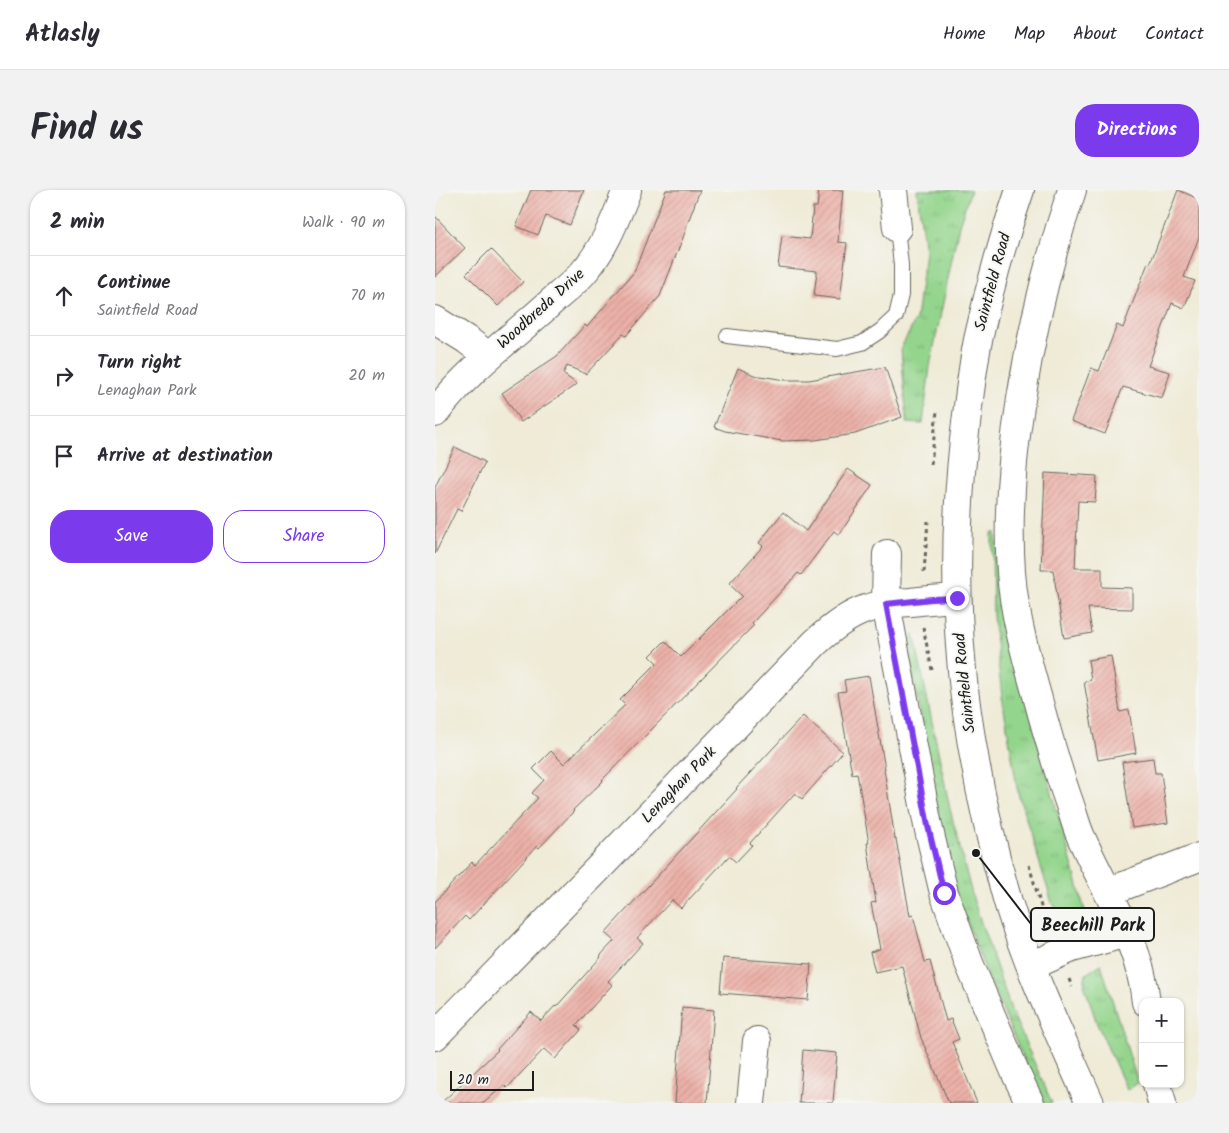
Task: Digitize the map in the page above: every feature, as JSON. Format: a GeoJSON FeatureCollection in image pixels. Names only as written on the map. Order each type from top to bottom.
{"type":"FeatureCollection","features":[{"type":"Feature","properties":{"kind":"main road","name":"Woodbreda Drive"},"geometry":{"type":"LineString","coordinates":[[435,413],[448,396],[488,356],[582,275],[601,249],[627,190]]}},
{"type":"Feature","properties":{"kind":"main road"},"geometry":{"type":"LineString","coordinates":[[893,190],[897,228]]}},
{"type":"Feature","properties":{"kind":"main road","name":"Saintfield Road"},"geometry":{"type":"LineString","coordinates":[[1020,190],[1008,224],[976,351],[962,457],[957,535],[957,598],[962,672],[971,743],[987,822],[1009,903],[1031,966],[1090,1103]]}},
{"type":"Feature","properties":{"kind":"main road"},"geometry":{"type":"LineString","coordinates":[[1072,190],[1043,289],[1025,374],[1015,438],[1010,503],[1011,573],[1017,620],[1046,729],[1067,797],[1081,837],[1137,957],[1144,983],[1146,998]]}},
{"type":"Feature","properties":{"kind":"main road"},"geometry":{"type":"LineString","coordinates":[[435,320],[488,356]]}},
{"type":"Feature","properties":{"kind":"main road"},"geometry":{"type":"LineString","coordinates":[[887,554],[886,604],[928,826],[944,893],[969,963],[1030,1103]]}},
{"type":"Feature","properties":{"kind":"main road","name":"Lenaghan Park"},"geometry":{"type":"LineString","coordinates":[[435,1036],[815,643],[833,627],[866,609],[886,604],[957,598]]}},
{"type":"Feature","properties":{"kind":"main road"},"geometry":{"type":"LineString","coordinates":[[1108,892],[1199,856]]}},
{"type":"Feature","properties":{"kind":"main road"},"geometry":{"type":"LineString","coordinates":[[1031,966],[1072,948],[1127,933]]}},
{"type":"Feature","properties":{"kind":"main road"},"geometry":{"type":"LineString","coordinates":[[751,1103],[757,1041]]}},
{"type":"Feature","properties":{"kind":"main road"},"geometry":{"type":"LineString","coordinates":[[1158,1088],[1162,1103]]}},
{"type":"Feature","properties":{"kind":"lane"},"geometry":{"type":"LineString","coordinates":[[727,336],[837,349],[862,342],[880,331],[895,316],[901,295],[901,265],[897,228]]}},
{"type":"Feature","properties":{"kind":"path"},"geometry":{"type":"LineString","coordinates":[[1029,863],[1044,916],[1072,987]]}},
{"type":"Feature","properties":{"kind":"green space"},"geometry":{"type":"Polygon","coordinates":[[[917,190],[971,190],[959,225],[930,366],[923,424],[907,423],[901,348],[916,319],[925,252],[917,190]]]}},
{"type":"Feature","properties":{"kind":"green space"},"geometry":{"type":"Polygon","coordinates":[[[996,532],[1000,587],[1006,626],[1085,911],[1071,916],[1053,906],[1018,793],[1002,697],[993,616],[992,534],[996,532]]]}},
{"type":"Feature","properties":{"kind":"green space"},"geometry":{"type":"Polygon","coordinates":[[[914,634],[950,809],[974,902],[1012,1012],[1052,1103],[1044,1103],[1025,1063],[982,962],[957,895],[938,825],[908,646],[914,634]]]}},
{"type":"Feature","properties":{"kind":"green space"},"geometry":{"type":"Polygon","coordinates":[[[1101,964],[1138,1083],[1127,1090],[1097,1024],[1084,984],[1086,974],[1101,964]]]}},
{"type":"Feature","properties":{"kind":"building"},"geometry":{"type":"Polygon","coordinates":[[[531,190],[584,190],[570,225],[546,216],[538,235],[516,226],[531,190]]]}},
{"type":"Feature","properties":{"kind":"building"},"geometry":{"type":"Polygon","coordinates":[[[666,190],[700,190],[660,296],[626,336],[623,334],[586,374],[567,366],[563,374],[577,384],[521,422],[502,393],[557,356],[585,325],[587,327],[634,272],[666,190]]]}},
{"type":"Feature","properties":{"kind":"building"},"geometry":{"type":"Polygon","coordinates":[[[819,190],[843,190],[838,242],[847,243],[840,299],[814,296],[817,271],[778,267],[782,236],[810,239],[813,207],[817,207],[819,190]]]}},
{"type":"Feature","properties":{"kind":"building"},"geometry":{"type":"Polygon","coordinates":[[[1178,190],[1199,199],[1199,237],[1184,277],[1195,281],[1184,308],[1172,303],[1148,366],[1170,372],[1166,386],[1162,398],[1123,387],[1105,434],[1071,421],[1091,368],[1099,371],[1117,325],[1123,328],[1178,190]]]}},
{"type":"Feature","properties":{"kind":"building"},"geometry":{"type":"Polygon","coordinates":[[[435,216],[465,248],[435,277],[435,216]]]}},
{"type":"Feature","properties":{"kind":"building"},"geometry":{"type":"Polygon","coordinates":[[[491,249],[523,282],[498,306],[466,274],[491,249]]]}},
{"type":"Feature","properties":{"kind":"building"},"geometry":{"type":"Polygon","coordinates":[[[885,367],[902,417],[855,434],[815,440],[782,441],[725,431],[714,427],[738,368],[754,375],[785,380],[809,380],[885,367]]]}},
{"type":"Feature","properties":{"kind":"building"},"geometry":{"type":"Polygon","coordinates":[[[455,447],[485,462],[461,511],[457,509],[435,554],[435,487],[455,447]]]}},
{"type":"Feature","properties":{"kind":"building"},"geometry":{"type":"Polygon","coordinates":[[[848,469],[872,485],[839,535],[834,531],[801,575],[798,573],[752,623],[754,625],[573,810],[539,848],[537,846],[469,920],[465,916],[435,948],[435,902],[472,862],[475,865],[538,798],[532,793],[544,780],[533,769],[551,751],[564,764],[625,705],[620,700],[657,663],[650,656],[665,641],[681,657],[742,596],[729,584],[763,546],[759,543],[783,512],[806,531],[848,469]]]}},
{"type":"Feature","properties":{"kind":"building"},"geometry":{"type":"Polygon","coordinates":[[[1045,473],[1097,476],[1095,502],[1078,501],[1075,568],[1102,568],[1102,587],[1132,588],[1132,609],[1088,608],[1092,633],[1064,638],[1053,570],[1041,570],[1045,473]]]}},
{"type":"Feature","properties":{"kind":"building"},"geometry":{"type":"Polygon","coordinates":[[[1111,656],[1120,712],[1129,710],[1136,753],[1098,760],[1084,682],[1091,680],[1088,660],[1111,656]]]}},
{"type":"Feature","properties":{"kind":"building"},"geometry":{"type":"Polygon","coordinates":[[[869,676],[895,839],[910,916],[913,915],[925,962],[930,961],[946,1021],[951,1019],[959,1039],[952,1042],[977,1103],[949,1103],[921,1038],[902,966],[875,972],[870,952],[880,949],[871,903],[876,902],[867,843],[869,843],[857,773],[852,774],[838,692],[846,691],[844,680],[869,676]]]}},
{"type":"Feature","properties":{"kind":"building"},"geometry":{"type":"Polygon","coordinates":[[[803,716],[843,752],[802,799],[795,793],[750,843],[752,845],[736,862],[729,856],[681,908],[672,900],[637,938],[643,943],[608,981],[612,985],[576,1025],[581,1030],[555,1059],[544,1049],[507,1088],[504,1085],[484,1103],[441,1103],[498,1050],[531,1012],[541,1021],[556,1007],[614,941],[605,933],[803,716]]]}},
{"type":"Feature","properties":{"kind":"building"},"geometry":{"type":"Polygon","coordinates":[[[1153,758],[1155,773],[1161,773],[1168,823],[1132,828],[1122,762],[1153,758]]]}},
{"type":"Feature","properties":{"kind":"building"},"geometry":{"type":"Polygon","coordinates":[[[723,958],[811,964],[808,1000],[720,993],[723,958]]]}},
{"type":"Feature","properties":{"kind":"building"},"geometry":{"type":"Polygon","coordinates":[[[682,1007],[714,1010],[707,1103],[675,1103],[682,1007]]]}},
{"type":"Feature","properties":{"kind":"building"},"geometry":{"type":"Polygon","coordinates":[[[803,1050],[837,1053],[833,1103],[799,1103],[803,1050]]]}},
{"type":"Feature","properties":{"kind":"place","name":"Beechill Park"},"geometry":{"type":"Point","coordinates":[976,853]}},
{"type":"Feature","properties":{"kind":"route"},"geometry":{"type":"LineString","coordinates":[[944,893],[928,826],[886,604],[957,598]]}}]}
